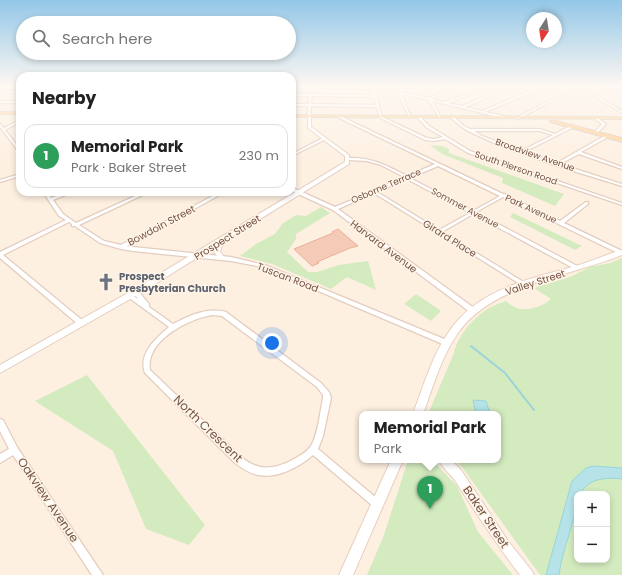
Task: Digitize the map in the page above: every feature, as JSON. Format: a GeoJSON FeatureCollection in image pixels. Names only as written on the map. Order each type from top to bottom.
{"type":"FeatureCollection","features":[{"type":"Feature","properties":{"kind":"main road"},"geometry":{"type":"LineString","coordinates":[[0,113],[16,113]]}},
{"type":"Feature","properties":{"kind":"main road"},"geometry":{"type":"LineString","coordinates":[[296,116],[622,118]]}},
{"type":"Feature","properties":{"kind":"main road"},"geometry":{"type":"LineString","coordinates":[[533,118],[573,126],[622,140]]}},
{"type":"Feature","properties":{"kind":"main road","name":"Valley Street"},"geometry":{"type":"LineString","coordinates":[[419,411],[447,343],[462,321],[472,310],[498,294],[622,252]]}},
{"type":"Feature","properties":{"kind":"main road"},"geometry":{"type":"LineString","coordinates":[[346,575],[396,463]]}},
{"type":"Feature","properties":{"kind":"street"},"geometry":{"type":"LineString","coordinates":[[309,113],[309,127],[347,156],[348,159]]}},
{"type":"Feature","properties":{"kind":"street"},"geometry":{"type":"LineString","coordinates":[[379,113],[381,117],[426,139],[434,140],[445,138]]}},
{"type":"Feature","properties":{"kind":"street"},"geometry":{"type":"LineString","coordinates":[[408,113],[410,117]]}},
{"type":"Feature","properties":{"kind":"street"},"geometry":{"type":"LineString","coordinates":[[437,113],[440,117]]}},
{"type":"Feature","properties":{"kind":"street"},"geometry":{"type":"LineString","coordinates":[[487,113],[503,118]]}},
{"type":"Feature","properties":{"kind":"street"},"geometry":{"type":"LineString","coordinates":[[517,118],[527,113]]}},
{"type":"Feature","properties":{"kind":"street","name":"Park Avenue"},"geometry":{"type":"LineString","coordinates":[[340,117],[439,165],[622,249]]}},
{"type":"Feature","properties":{"kind":"street","name":"South Pierson Road"},"geometry":{"type":"LineString","coordinates":[[419,117],[428,127],[468,152],[622,204]]}},
{"type":"Feature","properties":{"kind":"street","name":"Broadview Avenue"},"geometry":{"type":"LineString","coordinates":[[452,117],[468,130],[521,152],[622,185]]}},
{"type":"Feature","properties":{"kind":"street"},"geometry":{"type":"LineString","coordinates":[[596,118],[604,124],[596,133]]}},
{"type":"Feature","properties":{"kind":"street"},"geometry":{"type":"LineString","coordinates":[[4,129],[16,123]]}},
{"type":"Feature","properties":{"kind":"street"},"geometry":{"type":"LineString","coordinates":[[0,125],[15,145]]}},
{"type":"Feature","properties":{"kind":"street"},"geometry":{"type":"LineString","coordinates":[[521,152],[573,126]]}},
{"type":"Feature","properties":{"kind":"street"},"geometry":{"type":"LineString","coordinates":[[468,130],[540,130],[556,135]]}},
{"type":"Feature","properties":{"kind":"street"},"geometry":{"type":"LineString","coordinates":[[558,164],[607,136]]}},
{"type":"Feature","properties":{"kind":"street"},"geometry":{"type":"LineString","coordinates":[[296,153],[324,139]]}},
{"type":"Feature","properties":{"kind":"street"},"geometry":{"type":"LineString","coordinates":[[578,152],[622,168]]}},
{"type":"Feature","properties":{"kind":"street","name":"Sommer Avenue"},"geometry":{"type":"LineString","coordinates":[[348,159],[366,160],[382,164],[577,268]]}},
{"type":"Feature","properties":{"kind":"street","name":"Prospect Street"},"geometry":{"type":"LineString","coordinates":[[296,194],[346,164],[348,159]]}},
{"type":"Feature","properties":{"kind":"street"},"geometry":{"type":"LineString","coordinates":[[616,166],[622,162]]}},
{"type":"Feature","properties":{"kind":"street","name":"Osborne Terrace"},"geometry":{"type":"LineString","coordinates":[[335,208],[439,165]]}},
{"type":"Feature","properties":{"kind":"street"},"geometry":{"type":"LineString","coordinates":[[0,181],[16,176]]}},
{"type":"Feature","properties":{"kind":"street","name":"Harvard Avenue"},"geometry":{"type":"LineString","coordinates":[[296,191],[335,208],[472,310]]}},
{"type":"Feature","properties":{"kind":"street","name":"Girard Place"},"geometry":{"type":"LineString","coordinates":[[373,191],[440,231],[525,285]]}},
{"type":"Feature","properties":{"kind":"street"},"geometry":{"type":"LineString","coordinates":[[440,231],[504,195]]}},
{"type":"Feature","properties":{"kind":"street","name":"Tuscan Road"},"geometry":{"type":"LineString","coordinates":[[48,196],[56,209],[68,221],[95,239],[120,247],[220,257],[263,266],[447,343]]}},
{"type":"Feature","properties":{"kind":"street"},"geometry":{"type":"LineString","coordinates":[[50,200],[60,196]]}},
{"type":"Feature","properties":{"kind":"street"},"geometry":{"type":"LineString","coordinates":[[74,225],[137,196]]}},
{"type":"Feature","properties":{"kind":"street","name":"Bowdoin Street"},"geometry":{"type":"LineString","coordinates":[[120,247],[216,196]]}},
{"type":"Feature","properties":{"kind":"street","name":"Prospect Street"},"geometry":{"type":"LineString","coordinates":[[0,369],[130,296],[293,196]]}},
{"type":"Feature","properties":{"kind":"street"},"geometry":{"type":"LineString","coordinates":[[562,222],[587,203]]}},
{"type":"Feature","properties":{"kind":"street"},"geometry":{"type":"LineString","coordinates":[[68,221],[0,255],[80,323]]}},
{"type":"Feature","properties":{"kind":"street","name":"Park Avenue"},"geometry":{"type":"LineString","coordinates":[[562,222],[622,252]]}},
{"type":"Feature","properties":{"kind":"street"},"geometry":{"type":"LineString","coordinates":[[220,241],[216,252],[220,257]]}},
{"type":"Feature","properties":{"kind":"street"},"geometry":{"type":"LineString","coordinates":[[136,292],[151,310]]}},
{"type":"Feature","properties":{"kind":"street"},"geometry":{"type":"LineString","coordinates":[[130,296],[173,327],[186,320],[213,312],[219,312],[230,317],[319,385],[326,394],[327,398],[317,444],[313,450],[377,504]]}},
{"type":"Feature","properties":{"kind":"street","name":"North Crescent"},"geometry":{"type":"LineString","coordinates":[[173,327],[147,356],[146,366],[148,371],[238,460],[253,469],[269,471],[298,461],[313,450]]}},
{"type":"Feature","properties":{"kind":"street","name":"Oakview Avenue"},"geometry":{"type":"LineString","coordinates":[[0,423],[14,450],[98,575]]}},
{"type":"Feature","properties":{"kind":"street"},"geometry":{"type":"LineString","coordinates":[[0,459],[14,450]]}},
{"type":"Feature","properties":{"kind":"street","name":"Baker Street"},"geometry":{"type":"LineString","coordinates":[[447,463],[457,474],[504,544],[528,575]]}},
{"type":"Feature","properties":{"kind":"green space"},"geometry":{"type":"Polygon","coordinates":[[[430,145],[442,146],[449,149],[449,153],[564,194],[555,206],[502,183],[503,178],[442,154],[430,145]]]}},
{"type":"Feature","properties":{"kind":"green space"},"geometry":{"type":"Polygon","coordinates":[[[321,207],[330,213],[296,234],[296,239],[287,252],[308,272],[317,272],[339,265],[368,261],[376,290],[347,277],[331,289],[272,264],[240,256],[256,244],[275,234],[282,224],[296,215],[306,216],[321,207]]]}},
{"type":"Feature","properties":{"kind":"green space"},"geometry":{"type":"Polygon","coordinates":[[[513,213],[582,246],[575,250],[510,217],[513,213]]]}},
{"type":"Feature","properties":{"kind":"green space"},"geometry":{"type":"Polygon","coordinates":[[[622,258],[622,575],[540,575],[458,463],[501,463],[501,411],[429,411],[458,341],[471,323],[490,307],[506,301],[514,307],[521,309],[530,309],[540,306],[551,299],[534,288],[570,277],[590,267],[610,263],[622,258]]]}},
{"type":"Feature","properties":{"kind":"green space"},"geometry":{"type":"Polygon","coordinates":[[[416,294],[441,311],[431,321],[404,304],[416,294]]]}},
{"type":"Feature","properties":{"kind":"green space"},"geometry":{"type":"Polygon","coordinates":[[[87,375],[205,525],[189,545],[146,529],[113,451],[35,401],[87,375]]]}},
{"type":"Feature","properties":{"kind":"green space"},"geometry":{"type":"Polygon","coordinates":[[[407,463],[435,463],[457,486],[478,532],[513,575],[367,575],[384,535],[407,463]]]}},
{"type":"Feature","properties":{"kind":"water"},"geometry":{"type":"Polygon","coordinates":[[[473,400],[486,401],[489,411],[475,411],[473,400]]]}},
{"type":"Feature","properties":{"kind":"water"},"geometry":{"type":"Polygon","coordinates":[[[593,466],[622,468],[622,479],[611,478],[598,480],[588,485],[583,491],[574,491],[574,518],[563,554],[559,575],[546,575],[572,481],[586,468],[593,466]]]}},
{"type":"Feature","properties":{"kind":"building"},"geometry":{"type":"Polygon","coordinates":[[[338,229],[358,246],[317,262],[319,263],[312,266],[294,249],[333,233],[332,232],[338,229]]]}},
{"type":"Feature","properties":{"kind":"waterway"},"geometry":{"type":"LineString","coordinates":[[471,346],[505,373],[534,410]]}},
{"type":"Feature","properties":{"kind":"place","name":"Prospect Presbyterian Church"},"geometry":{"type":"Point","coordinates":[106,282]}},
{"type":"Feature","properties":{"kind":"place","name":"Memorial Park"},"geometry":{"type":"Point","coordinates":[430,509]}}]}
